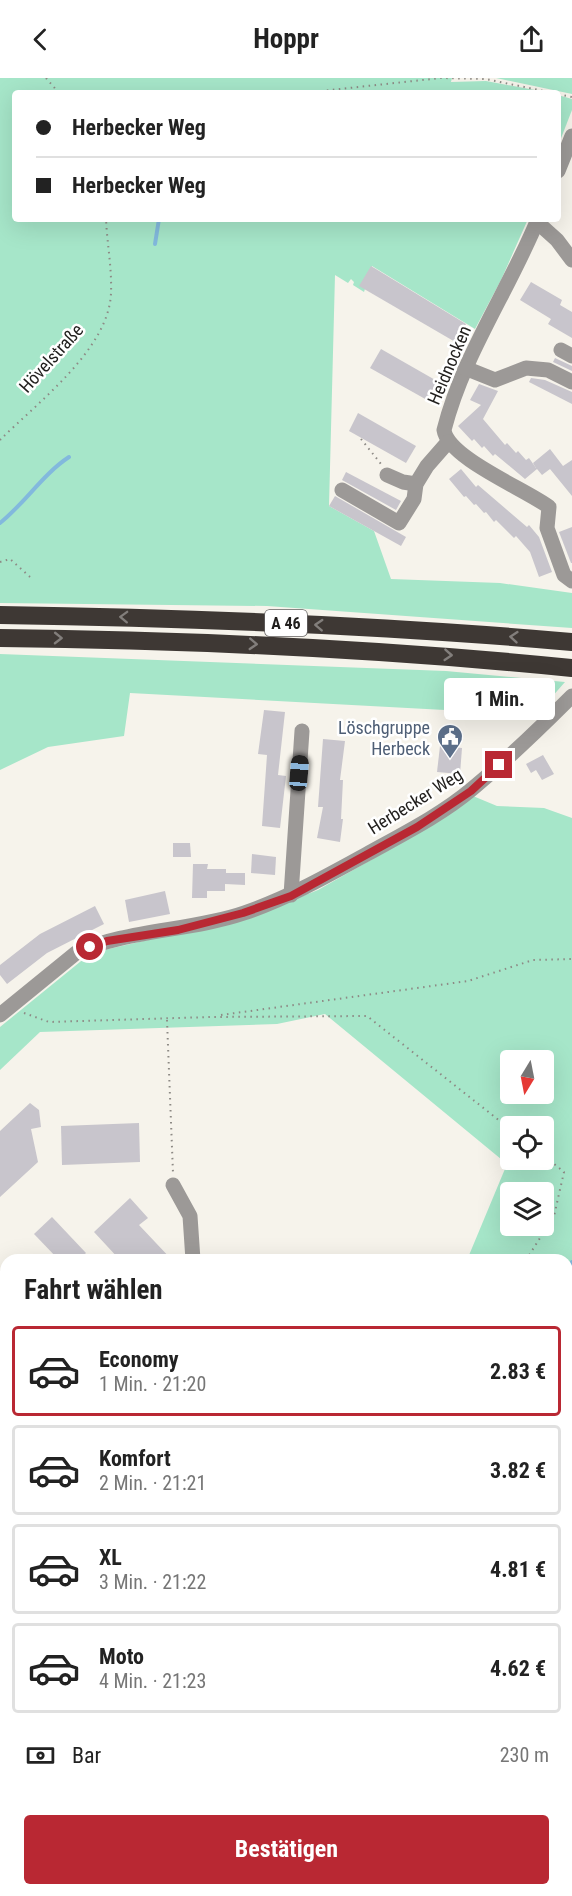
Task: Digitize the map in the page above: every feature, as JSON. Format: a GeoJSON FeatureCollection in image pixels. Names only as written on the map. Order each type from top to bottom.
{"type":"FeatureCollection","features":[{"type":"Feature","properties":{"kind":"highway","name":"A 46"},"geometry":{"type":"LineString","coordinates":[[0,615],[246,621],[400,629],[572,642]]}},
{"type":"Feature","properties":{"kind":"highway","name":"A 46"},"geometry":{"type":"LineString","coordinates":[[0,638],[233,643],[476,657],[572,668]]}},
{"type":"Feature","properties":{"kind":"street"},"geometry":{"type":"LineString","coordinates":[[561,164],[572,136]]}},
{"type":"Feature","properties":{"kind":"street","name":"Heidnocken"},"geometry":{"type":"LineString","coordinates":[[448,442],[444,430],[465,368],[507,288],[538,222]]}},
{"type":"Feature","properties":{"kind":"street"},"geometry":{"type":"LineString","coordinates":[[539,222],[572,260]]}},
{"type":"Feature","properties":{"kind":"street"},"geometry":{"type":"LineString","coordinates":[[465,368],[495,380],[526,368],[548,370],[572,382]]}},
{"type":"Feature","properties":{"kind":"street"},"geometry":{"type":"LineString","coordinates":[[342,490],[399,523],[414,499],[416,484],[427,466],[448,442],[518,491],[532,494],[549,507],[547,528],[564,575],[572,581]]}},
{"type":"Feature","properties":{"kind":"street"},"geometry":{"type":"LineString","coordinates":[[387,475],[403,482],[416,484]]}},
{"type":"Feature","properties":{"kind":"street","name":"Herbecker Weg"},"geometry":{"type":"LineString","coordinates":[[2,1007],[76,953],[90,947],[107,941],[178,930],[243,913],[291,896],[417,827],[471,791],[572,696]]}},
{"type":"Feature","properties":{"kind":"street"},"geometry":{"type":"LineString","coordinates":[[291,896],[302,731]]}},
{"type":"Feature","properties":{"kind":"street"},"geometry":{"type":"LineString","coordinates":[[173,1185],[190,1216],[193,1254]]}},
{"type":"Feature","properties":{"kind":"path"},"geometry":{"type":"LineString","coordinates":[[46,78],[56,90]]}},
{"type":"Feature","properties":{"kind":"path"},"geometry":{"type":"LineString","coordinates":[[331,90],[441,78],[486,79],[548,90]]}},
{"type":"Feature","properties":{"kind":"path","name":"Hövelstraße"},"geometry":{"type":"LineString","coordinates":[[0,440],[95,344],[104,325],[111,294],[106,222]]}},
{"type":"Feature","properties":{"kind":"path"},"geometry":{"type":"LineString","coordinates":[[361,439],[381,464],[388,468],[387,475]]}},
{"type":"Feature","properties":{"kind":"path"},"geometry":{"type":"LineString","coordinates":[[0,562],[10,559],[30,577]]}},
{"type":"Feature","properties":{"kind":"path"},"geometry":{"type":"LineString","coordinates":[[210,1017],[468,981],[533,960],[572,959]]}},
{"type":"Feature","properties":{"kind":"path"},"geometry":{"type":"LineString","coordinates":[[2,1007],[49,1022],[210,1017],[367,1016],[500,1121]]}},
{"type":"Feature","properties":{"kind":"path"},"geometry":{"type":"LineString","coordinates":[[167,1019],[173,1185]]}},
{"type":"Feature","properties":{"kind":"path"},"geometry":{"type":"LineString","coordinates":[[530,1254],[554,1216],[564,1172],[554,1164]]}},
{"type":"Feature","properties":{"kind":"green space"},"geometry":{"type":"Polygon","coordinates":[[[0,78],[452,78],[451,82],[486,81],[535,90],[12,90],[12,222],[527,222],[501,280],[475,329],[372,266],[364,292],[353,285],[354,282],[351,279],[348,283],[335,275],[329,506],[374,531],[391,579],[500,583],[572,593],[572,628],[267,606],[0,603],[0,78]]]}},
{"type":"Feature","properties":{"kind":"green space"},"geometry":{"type":"Polygon","coordinates":[[[496,78],[572,78],[572,94],[496,78]]]}},
{"type":"Feature","properties":{"kind":"green space"},"geometry":{"type":"Polygon","coordinates":[[[561,96],[572,99],[572,110],[561,138],[561,96]]]}},
{"type":"Feature","properties":{"kind":"green space"},"geometry":{"type":"Polygon","coordinates":[[[0,654],[446,671],[565,682],[536,715],[130,693],[124,736],[48,747],[0,770],[0,654]]]}},
{"type":"Feature","properties":{"kind":"green space"},"geometry":{"type":"Polygon","coordinates":[[[473,796],[497,806],[544,808],[572,818],[572,1254],[470,1254],[504,1170],[554,1170],[554,1116],[500,1116],[500,1158],[325,1014],[277,1024],[40,1032],[0,1070],[0,1027],[91,953],[253,916],[318,890],[422,831],[473,796]]]}},
{"type":"Feature","properties":{"kind":"building"},"geometry":{"type":"Polygon","coordinates":[[[371,266],[466,324],[457,343],[359,286],[371,266]]]}},
{"type":"Feature","properties":{"kind":"building"},"geometry":{"type":"Polygon","coordinates":[[[531,282],[562,300],[560,305],[572,312],[572,338],[548,324],[551,319],[520,300],[531,282]]]}},
{"type":"Feature","properties":{"kind":"building"},"geometry":{"type":"Polygon","coordinates":[[[381,349],[437,381],[427,400],[370,368],[381,349]]]}},
{"type":"Feature","properties":{"kind":"building"},"geometry":{"type":"Polygon","coordinates":[[[555,358],[572,366],[572,371],[553,362],[555,358]]]}},
{"type":"Feature","properties":{"kind":"building"},"geometry":{"type":"Polygon","coordinates":[[[531,378],[545,380],[572,392],[572,404],[529,382],[531,378]]]}},
{"type":"Feature","properties":{"kind":"building"},"geometry":{"type":"Polygon","coordinates":[[[479,384],[498,391],[483,419],[505,445],[507,443],[526,460],[529,458],[536,468],[533,463],[550,449],[563,466],[572,460],[572,496],[550,469],[542,475],[537,469],[525,479],[495,454],[493,456],[484,446],[482,448],[474,439],[472,441],[458,426],[481,405],[470,400],[479,384]]]}},
{"type":"Feature","properties":{"kind":"building"},"geometry":{"type":"Polygon","coordinates":[[[358,413],[416,446],[406,463],[349,431],[358,413]]]}},
{"type":"Feature","properties":{"kind":"building"},"geometry":{"type":"Polygon","coordinates":[[[461,469],[476,487],[478,485],[527,527],[529,525],[539,537],[552,572],[539,577],[530,552],[516,536],[514,538],[496,520],[494,522],[486,512],[484,513],[476,504],[474,505],[466,496],[464,497],[449,479],[461,469]]]}},
{"type":"Feature","properties":{"kind":"building"},"geometry":{"type":"Polygon","coordinates":[[[346,472],[401,501],[396,510],[342,480],[346,472]]]}},
{"type":"Feature","properties":{"kind":"building"},"geometry":{"type":"Polygon","coordinates":[[[335,496],[406,537],[401,546],[329,506],[335,496]]]}},
{"type":"Feature","properties":{"kind":"building"},"geometry":{"type":"Polygon","coordinates":[[[572,527],[572,563],[571,563],[559,532],[572,527]]]}},
{"type":"Feature","properties":{"kind":"building"},"geometry":{"type":"Polygon","coordinates":[[[264,710],[285,712],[278,775],[286,776],[280,828],[262,826],[267,755],[258,754],[264,710]]]}},
{"type":"Feature","properties":{"kind":"building"},"geometry":{"type":"Polygon","coordinates":[[[323,739],[345,741],[340,780],[343,780],[341,819],[343,819],[340,842],[317,838],[323,807],[318,807],[323,739]]]}},
{"type":"Feature","properties":{"kind":"building","name":"Löschgruppe Herbeck"},"geometry":{"type":"Polygon","coordinates":[[[440,746],[462,748],[460,774],[437,772],[440,746]]]}},
{"type":"Feature","properties":{"kind":"building"},"geometry":{"type":"Polygon","coordinates":[[[543,755],[554,774],[542,780],[536,770],[531,773],[526,764],[543,755]]]}},
{"type":"Feature","properties":{"kind":"building"},"geometry":{"type":"Polygon","coordinates":[[[173,843],[190,843],[191,857],[173,857],[173,843]]]}},
{"type":"Feature","properties":{"kind":"building"},"geometry":{"type":"Polygon","coordinates":[[[252,854],[276,857],[275,875],[251,873],[252,854]]]}},
{"type":"Feature","properties":{"kind":"building"},"geometry":{"type":"Polygon","coordinates":[[[193,864],[208,864],[207,869],[226,869],[226,873],[245,873],[245,885],[225,884],[225,891],[207,891],[207,898],[192,898],[193,864]]]}},
{"type":"Feature","properties":{"kind":"building"},"geometry":{"type":"Polygon","coordinates":[[[165,891],[170,914],[129,922],[125,900],[165,891]]]}},
{"type":"Feature","properties":{"kind":"building"},"geometry":{"type":"Polygon","coordinates":[[[95,906],[104,924],[47,953],[7,984],[0,975],[0,965],[40,934],[95,906]]]}},
{"type":"Feature","properties":{"kind":"building"},"geometry":{"type":"Polygon","coordinates":[[[30,1103],[39,1110],[41,1127],[31,1129],[38,1162],[0,1197],[0,1131],[30,1103]]]}},
{"type":"Feature","properties":{"kind":"building"},"geometry":{"type":"Polygon","coordinates":[[[139,1123],[140,1162],[62,1165],[61,1126],[139,1123]]]}},
{"type":"Feature","properties":{"kind":"building"},"geometry":{"type":"Polygon","coordinates":[[[130,1198],[148,1218],[139,1225],[166,1254],[114,1254],[94,1232],[130,1198]]]}},
{"type":"Feature","properties":{"kind":"building"},"geometry":{"type":"Polygon","coordinates":[[[52,1217],[86,1253],[53,1254],[34,1234],[52,1217]]]}},
{"type":"Feature","properties":{"kind":"waterway"},"geometry":{"type":"LineString","coordinates":[[155,244],[159,222]]}},
{"type":"Feature","properties":{"kind":"waterway"},"geometry":{"type":"LineString","coordinates":[[0,523],[69,457]]}},
{"type":"Feature","properties":{"kind":"place","name":"Löschgruppe Herbeck"},"geometry":{"type":"Point","coordinates":[450,760]}},
{"type":"Feature","properties":{"kind":"route"},"geometry":{"type":"LineString","coordinates":[[90,947],[107,941],[178,930],[243,913],[291,896],[417,827],[471,791],[499,765]]}}]}
